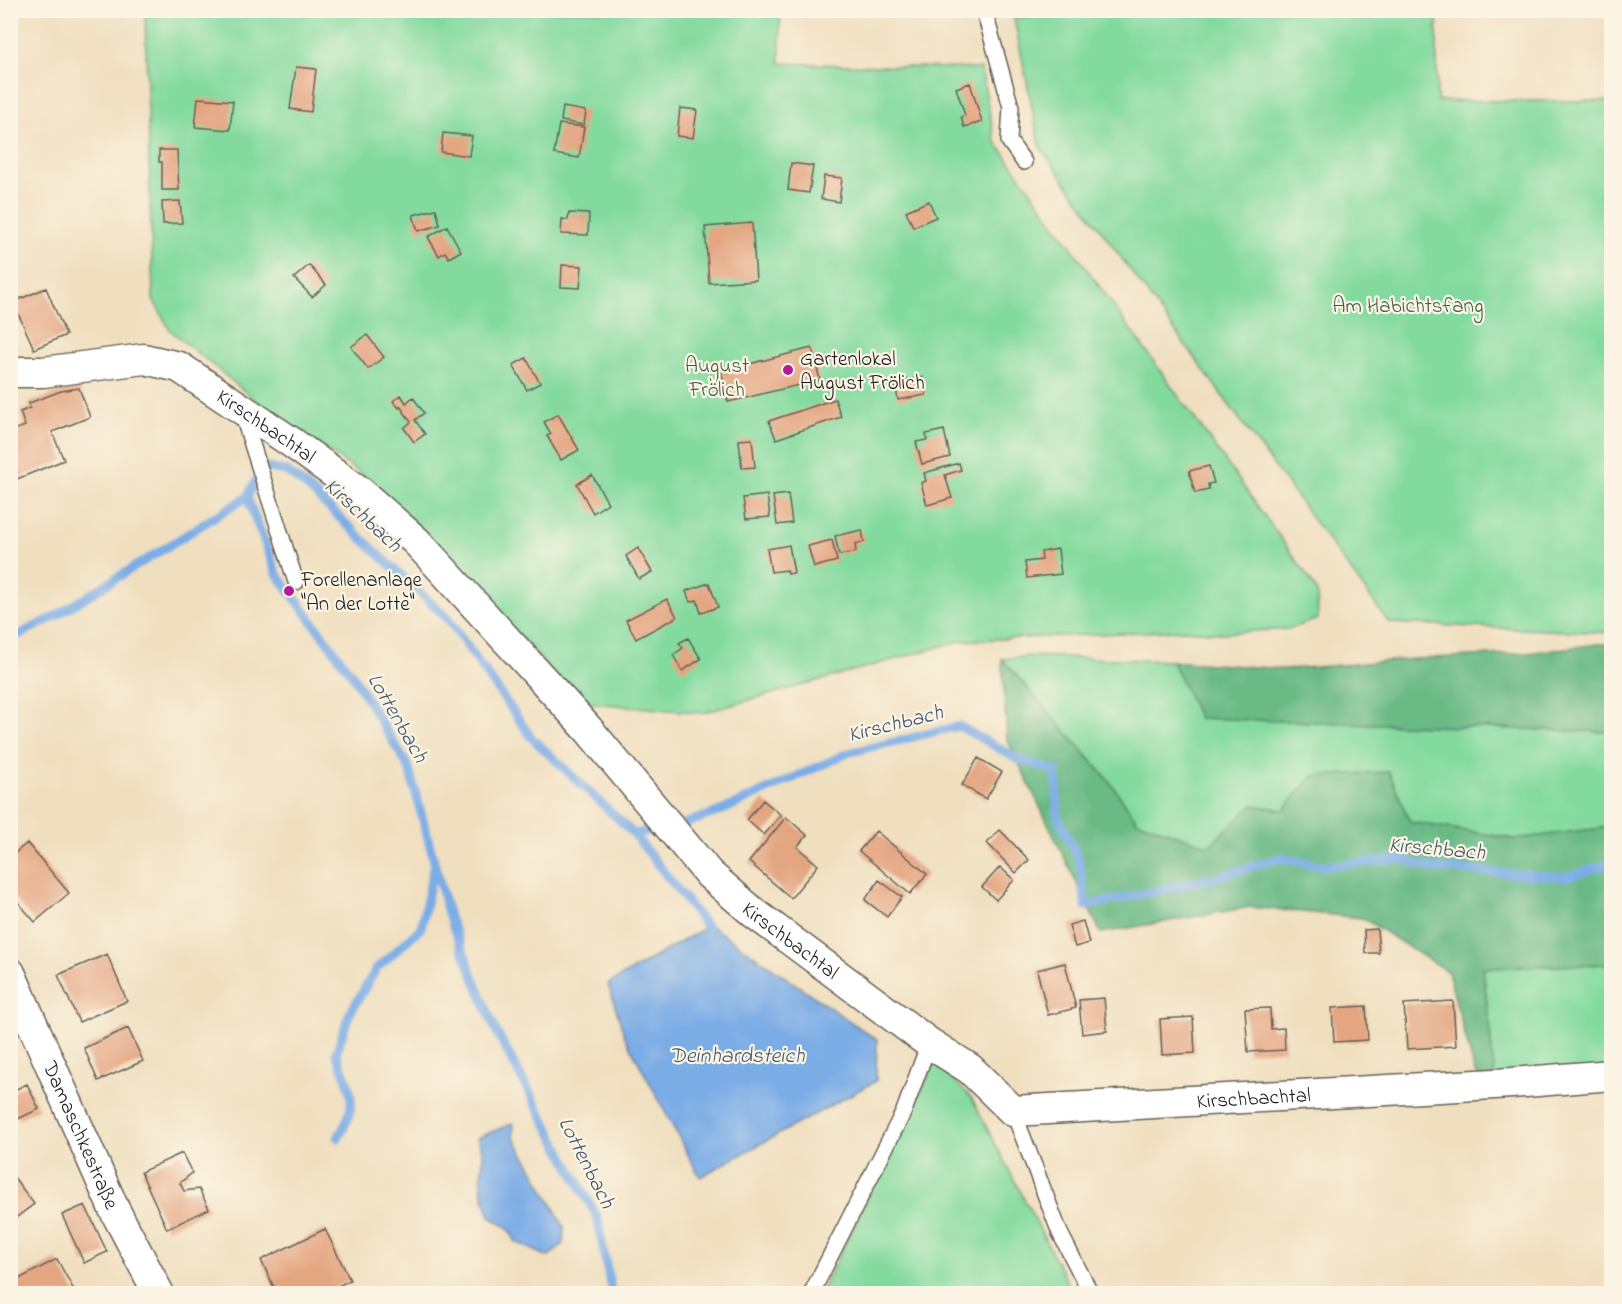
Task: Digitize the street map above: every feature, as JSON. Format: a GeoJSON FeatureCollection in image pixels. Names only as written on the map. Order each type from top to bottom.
{"type":"FeatureCollection","features":[{"type":"Feature","properties":{"kind":"street","name":"Kirschbachtal"},"geometry":{"type":"LineString","coordinates":[[10,372],[43,372],[144,358],[179,367],[240,407],[358,491],[416,541],[588,729],[709,874],[754,913],[929,1043],[970,1069],[1013,1111],[1611,1075]]}},
{"type":"Feature","properties":{"kind":"street","name":"Damaschkestraße"},"geometry":{"type":"LineString","coordinates":[[10,974],[114,1209],[159,1293]]}},
{"type":"Feature","properties":{"kind":"lane"},"geometry":{"type":"LineString","coordinates":[[984,10],[1011,107],[1008,141],[1024,162]]}},
{"type":"Feature","properties":{"kind":"lane"},"geometry":{"type":"LineString","coordinates":[[240,407],[296,582]]}},
{"type":"Feature","properties":{"kind":"lane"},"geometry":{"type":"LineString","coordinates":[[811,1293],[904,1111],[929,1043]]}},
{"type":"Feature","properties":{"kind":"lane"},"geometry":{"type":"LineString","coordinates":[[1013,1111],[1060,1233],[1091,1293]]}},
{"type":"Feature","properties":{"kind":"green space","name":"Am Habichtsfang"},"geometry":{"type":"Polygon","coordinates":[[[1062,10],[1437,11],[1437,101],[1611,101],[1611,633],[1389,623],[1040,147],[1014,18],[1061,14],[1062,10]]]}},
{"type":"Feature","properties":{"kind":"green space","name":"August Frölich"},"geometry":{"type":"Polygon","coordinates":[[[145,11],[780,11],[780,63],[981,69],[995,141],[1305,572],[1317,591],[1318,619],[1288,629],[1222,633],[1185,630],[960,641],[703,713],[581,702],[422,530],[367,478],[254,399],[170,330],[153,299],[145,11]]]}},
{"type":"Feature","properties":{"kind":"green space"},"geometry":{"type":"Polygon","coordinates":[[[1611,644],[1611,732],[1199,718],[1172,661],[1283,669],[1528,653],[1611,644]]]}},
{"type":"Feature","properties":{"kind":"green space"},"geometry":{"type":"Polygon","coordinates":[[[1029,656],[1172,661],[1200,718],[1611,732],[1611,827],[1515,839],[1410,822],[1388,772],[1313,776],[1284,810],[1253,805],[1209,847],[1137,821],[1110,782],[1002,659],[1029,656]]]}},
{"type":"Feature","properties":{"kind":"green space"},"geometry":{"type":"Polygon","coordinates":[[[1002,659],[1110,782],[1137,821],[1209,846],[1253,805],[1284,810],[1313,776],[1389,772],[1410,822],[1515,839],[1611,827],[1611,964],[1483,968],[1496,1089],[1475,1073],[1448,972],[1363,918],[1250,907],[1101,933],[1007,739],[1002,659]]]}},
{"type":"Feature","properties":{"kind":"green space"},"geometry":{"type":"Polygon","coordinates":[[[1611,964],[1611,1081],[1496,1089],[1483,968],[1611,964]]]}},
{"type":"Feature","properties":{"kind":"green space"},"geometry":{"type":"Polygon","coordinates":[[[935,1063],[971,1097],[1073,1293],[820,1294],[935,1063]]]}},
{"type":"Feature","properties":{"kind":"water","name":"Deinhardsteich"},"geometry":{"type":"Polygon","coordinates":[[[710,925],[877,1040],[876,1081],[700,1177],[625,1037],[608,984],[710,925]]]}},
{"type":"Feature","properties":{"kind":"water"},"geometry":{"type":"Polygon","coordinates":[[[514,1123],[513,1136],[564,1227],[563,1244],[548,1257],[516,1242],[507,1227],[490,1217],[482,1193],[483,1156],[477,1138],[514,1123]]]}},
{"type":"Feature","properties":{"kind":"building"},"geometry":{"type":"Polygon","coordinates":[[[296,67],[316,69],[311,112],[290,109],[296,67]]]}},
{"type":"Feature","properties":{"kind":"building"},"geometry":{"type":"Polygon","coordinates":[[[970,83],[982,122],[964,127],[961,117],[965,115],[956,88],[970,83]]]}},
{"type":"Feature","properties":{"kind":"building"},"geometry":{"type":"Polygon","coordinates":[[[198,98],[233,101],[230,130],[195,127],[198,98]]]}},
{"type":"Feature","properties":{"kind":"building"},"geometry":{"type":"Polygon","coordinates":[[[563,107],[586,111],[584,125],[561,121],[563,107]]]}},
{"type":"Feature","properties":{"kind":"building"},"geometry":{"type":"Polygon","coordinates":[[[680,108],[697,110],[693,138],[677,136],[680,108]]]}},
{"type":"Feature","properties":{"kind":"building"},"geometry":{"type":"Polygon","coordinates":[[[559,124],[584,127],[579,158],[554,154],[559,124]]]}},
{"type":"Feature","properties":{"kind":"building"},"geometry":{"type":"Polygon","coordinates":[[[443,133],[472,136],[469,156],[441,152],[443,133]]]}},
{"type":"Feature","properties":{"kind":"building"},"geometry":{"type":"Polygon","coordinates":[[[159,150],[177,150],[179,190],[162,190],[162,162],[159,162],[159,150]]]}},
{"type":"Feature","properties":{"kind":"building"},"geometry":{"type":"Polygon","coordinates":[[[791,163],[813,166],[809,193],[788,190],[791,163]]]}},
{"type":"Feature","properties":{"kind":"building"},"geometry":{"type":"Polygon","coordinates":[[[824,176],[842,178],[839,202],[821,199],[824,176]]]}},
{"type":"Feature","properties":{"kind":"building"},"geometry":{"type":"Polygon","coordinates":[[[180,201],[182,223],[163,224],[162,202],[180,201]]]}},
{"type":"Feature","properties":{"kind":"building"},"geometry":{"type":"Polygon","coordinates":[[[929,201],[936,217],[913,227],[906,211],[929,201]]]}},
{"type":"Feature","properties":{"kind":"building"},"geometry":{"type":"Polygon","coordinates":[[[436,209],[440,225],[418,231],[413,215],[436,209]]]}},
{"type":"Feature","properties":{"kind":"building"},"geometry":{"type":"Polygon","coordinates":[[[569,213],[589,214],[588,235],[561,234],[562,219],[568,220],[569,213]]]}},
{"type":"Feature","properties":{"kind":"building"},"geometry":{"type":"Polygon","coordinates":[[[752,223],[756,280],[709,283],[705,227],[752,223]]]}},
{"type":"Feature","properties":{"kind":"building"},"geometry":{"type":"Polygon","coordinates":[[[447,226],[461,251],[449,258],[445,252],[439,256],[428,237],[447,226]]]}},
{"type":"Feature","properties":{"kind":"building"},"geometry":{"type":"Polygon","coordinates":[[[309,265],[326,285],[312,297],[294,278],[309,265]]]}},
{"type":"Feature","properties":{"kind":"building"},"geometry":{"type":"Polygon","coordinates":[[[562,265],[582,266],[580,288],[561,287],[562,265]]]}},
{"type":"Feature","properties":{"kind":"building"},"geometry":{"type":"Polygon","coordinates":[[[46,288],[66,335],[34,349],[13,302],[46,288]]]}},
{"type":"Feature","properties":{"kind":"building"},"geometry":{"type":"Polygon","coordinates":[[[367,335],[384,357],[368,369],[351,347],[367,335]]]}},
{"type":"Feature","properties":{"kind":"building"},"geometry":{"type":"Polygon","coordinates":[[[812,348],[820,380],[728,402],[721,371],[812,348]]]}},
{"type":"Feature","properties":{"kind":"building"},"geometry":{"type":"Polygon","coordinates":[[[526,358],[540,383],[527,390],[513,365],[526,358]]]}},
{"type":"Feature","properties":{"kind":"building"},"geometry":{"type":"Polygon","coordinates":[[[923,377],[926,395],[898,400],[895,382],[923,377]]]}},
{"type":"Feature","properties":{"kind":"building"},"geometry":{"type":"Polygon","coordinates":[[[79,388],[90,417],[52,432],[64,460],[17,479],[13,469],[10,469],[10,431],[25,426],[20,412],[30,408],[29,403],[61,391],[79,388]]]}},
{"type":"Feature","properties":{"kind":"building"},"geometry":{"type":"Polygon","coordinates":[[[401,395],[406,403],[413,397],[424,413],[415,420],[425,434],[414,442],[404,428],[411,422],[400,406],[399,408],[393,401],[401,395]]]}},
{"type":"Feature","properties":{"kind":"building"},"geometry":{"type":"Polygon","coordinates":[[[835,399],[841,417],[776,439],[769,421],[835,399]]]}},
{"type":"Feature","properties":{"kind":"building"},"geometry":{"type":"Polygon","coordinates":[[[558,414],[579,450],[561,460],[547,436],[551,434],[544,422],[558,414]]]}},
{"type":"Feature","properties":{"kind":"building"},"geometry":{"type":"Polygon","coordinates":[[[944,430],[950,457],[922,464],[916,442],[927,440],[926,434],[944,430]]]}},
{"type":"Feature","properties":{"kind":"building"},"geometry":{"type":"Polygon","coordinates":[[[752,439],[755,467],[742,468],[739,440],[752,439]]]}},
{"type":"Feature","properties":{"kind":"building"},"geometry":{"type":"Polygon","coordinates":[[[959,463],[961,470],[945,475],[952,498],[927,505],[921,483],[926,481],[924,473],[959,463]]]}},
{"type":"Feature","properties":{"kind":"building"},"geometry":{"type":"Polygon","coordinates":[[[1209,466],[1214,483],[1208,484],[1209,490],[1195,493],[1189,471],[1209,466]]]}},
{"type":"Feature","properties":{"kind":"building"},"geometry":{"type":"Polygon","coordinates":[[[592,475],[608,503],[593,513],[577,484],[592,475]]]}},
{"type":"Feature","properties":{"kind":"building"},"geometry":{"type":"Polygon","coordinates":[[[788,494],[792,523],[777,525],[773,496],[788,494]]]}},
{"type":"Feature","properties":{"kind":"building"},"geometry":{"type":"Polygon","coordinates":[[[767,495],[770,517],[746,519],[743,498],[767,495]]]}},
{"type":"Feature","properties":{"kind":"building"},"geometry":{"type":"Polygon","coordinates":[[[862,530],[864,542],[855,544],[856,552],[839,555],[835,536],[862,530]]]}},
{"type":"Feature","properties":{"kind":"building"},"geometry":{"type":"Polygon","coordinates":[[[832,540],[837,561],[814,567],[808,546],[832,540]]]}},
{"type":"Feature","properties":{"kind":"building"},"geometry":{"type":"Polygon","coordinates":[[[789,545],[794,573],[788,574],[787,570],[771,572],[767,549],[789,545]]]}},
{"type":"Feature","properties":{"kind":"building"},"geometry":{"type":"Polygon","coordinates":[[[638,548],[652,572],[639,579],[626,556],[638,548]]]}},
{"type":"Feature","properties":{"kind":"building"},"geometry":{"type":"Polygon","coordinates":[[[1058,549],[1061,574],[1027,578],[1025,562],[1042,560],[1041,552],[1058,549]]]}},
{"type":"Feature","properties":{"kind":"building"},"geometry":{"type":"Polygon","coordinates":[[[709,583],[718,607],[701,613],[697,600],[690,602],[686,591],[709,583]]]}},
{"type":"Feature","properties":{"kind":"building"},"geometry":{"type":"Polygon","coordinates":[[[667,599],[677,617],[636,639],[626,620],[667,599]]]}},
{"type":"Feature","properties":{"kind":"building"},"geometry":{"type":"Polygon","coordinates":[[[688,638],[701,659],[682,671],[673,655],[683,648],[679,643],[688,638]]]}},
{"type":"Feature","properties":{"kind":"building"},"geometry":{"type":"Polygon","coordinates":[[[978,758],[1002,772],[986,799],[962,785],[978,758]]]}},
{"type":"Feature","properties":{"kind":"building"},"geometry":{"type":"Polygon","coordinates":[[[763,800],[781,815],[764,835],[747,820],[763,800]]]}},
{"type":"Feature","properties":{"kind":"building"},"geometry":{"type":"Polygon","coordinates":[[[786,817],[807,835],[797,847],[818,865],[791,898],[749,862],[786,817]]]}},
{"type":"Feature","properties":{"kind":"building"},"geometry":{"type":"Polygon","coordinates":[[[1000,830],[1029,860],[1016,873],[987,843],[1000,830]]]}},
{"type":"Feature","properties":{"kind":"building"},"geometry":{"type":"Polygon","coordinates":[[[876,831],[927,874],[910,894],[859,851],[876,831]]]}},
{"type":"Feature","properties":{"kind":"building"},"geometry":{"type":"Polygon","coordinates":[[[27,843],[69,893],[35,922],[10,893],[10,857],[27,843]]]}},
{"type":"Feature","properties":{"kind":"building"},"geometry":{"type":"Polygon","coordinates":[[[1000,867],[1014,880],[996,900],[982,887],[1000,867]]]}},
{"type":"Feature","properties":{"kind":"building"},"geometry":{"type":"Polygon","coordinates":[[[879,880],[902,897],[887,917],[865,900],[879,880]]]}},
{"type":"Feature","properties":{"kind":"building"},"geometry":{"type":"Polygon","coordinates":[[[1083,921],[1089,943],[1075,947],[1069,925],[1083,921]]]}},
{"type":"Feature","properties":{"kind":"building"},"geometry":{"type":"Polygon","coordinates":[[[1377,929],[1379,953],[1365,953],[1364,930],[1377,929]]]}},
{"type":"Feature","properties":{"kind":"building"},"geometry":{"type":"Polygon","coordinates":[[[107,954],[127,1001],[79,1022],[58,975],[107,954]]]}},
{"type":"Feature","properties":{"kind":"building"},"geometry":{"type":"Polygon","coordinates":[[[1065,963],[1076,1008],[1048,1015],[1037,970],[1065,963]]]}},
{"type":"Feature","properties":{"kind":"building"},"geometry":{"type":"Polygon","coordinates":[[[1104,998],[1107,1031],[1082,1034],[1079,1000],[1104,998]]]}},
{"type":"Feature","properties":{"kind":"building"},"geometry":{"type":"Polygon","coordinates":[[[1453,1001],[1456,1046],[1407,1049],[1404,1004],[1453,1001]]]}},
{"type":"Feature","properties":{"kind":"building"},"geometry":{"type":"Polygon","coordinates":[[[1366,1006],[1368,1040],[1334,1042],[1332,1008],[1366,1006]]]}},
{"type":"Feature","properties":{"kind":"building"},"geometry":{"type":"Polygon","coordinates":[[[1270,1008],[1271,1029],[1284,1028],[1285,1050],[1248,1052],[1245,1009],[1270,1008]]]}},
{"type":"Feature","properties":{"kind":"building"},"geometry":{"type":"Polygon","coordinates":[[[1193,1017],[1195,1053],[1162,1055],[1160,1019],[1193,1017]]]}},
{"type":"Feature","properties":{"kind":"building"},"geometry":{"type":"Polygon","coordinates":[[[128,1028],[143,1061],[98,1081],[84,1048],[128,1028]]]}},
{"type":"Feature","properties":{"kind":"building"},"geometry":{"type":"Polygon","coordinates":[[[27,1084],[39,1109],[18,1119],[10,1103],[10,1092],[27,1084]]]}},
{"type":"Feature","properties":{"kind":"building"},"geometry":{"type":"Polygon","coordinates":[[[182,1153],[192,1173],[180,1183],[184,1191],[199,1189],[209,1209],[167,1229],[141,1172],[182,1153]]]}},
{"type":"Feature","properties":{"kind":"building"},"geometry":{"type":"Polygon","coordinates":[[[10,1172],[34,1204],[10,1222],[10,1172]]]}},
{"type":"Feature","properties":{"kind":"building"},"geometry":{"type":"Polygon","coordinates":[[[85,1205],[107,1252],[84,1263],[62,1215],[85,1205]]]}},
{"type":"Feature","properties":{"kind":"building"},"geometry":{"type":"Polygon","coordinates":[[[325,1229],[350,1280],[323,1294],[277,1294],[261,1260],[325,1229]]]}},
{"type":"Feature","properties":{"kind":"building"},"geometry":{"type":"Polygon","coordinates":[[[57,1259],[76,1294],[20,1294],[13,1282],[57,1259]]]}},
{"type":"Feature","properties":{"kind":"waterway","name":"Kirschbach"},"geometry":{"type":"LineString","coordinates":[[247,497],[263,467],[286,471],[307,487],[448,619],[531,737],[634,834],[707,927]]}},
{"type":"Feature","properties":{"kind":"waterway","name":"Lottenbach"},"geometry":{"type":"LineString","coordinates":[[10,639],[54,617],[247,497],[277,574],[353,676],[409,768],[449,917],[495,1029],[597,1217],[612,1294]]}},
{"type":"Feature","properties":{"kind":"waterway","name":"Kirschbach"},"geometry":{"type":"LineString","coordinates":[[634,834],[687,823],[723,810],[848,753],[959,726],[1018,759],[1056,771],[1058,818],[1079,859],[1086,906],[1214,878],[1280,858],[1325,866],[1401,859],[1431,868],[1566,877],[1612,863]]}},
{"type":"Feature","properties":{"kind":"waterway"},"geometry":{"type":"LineString","coordinates":[[338,1138],[345,1125],[351,1104],[349,1086],[336,1053],[349,1015],[376,969],[421,928],[434,865]]}},
{"type":"Feature","properties":{"kind":"place","name":"Gartenlokal August Frölich"},"geometry":{"type":"Point","coordinates":[788,370]}},
{"type":"Feature","properties":{"kind":"place","name":"Forellenanlage \"An der Lotte\""},"geometry":{"type":"Point","coordinates":[289,591]}}]}
